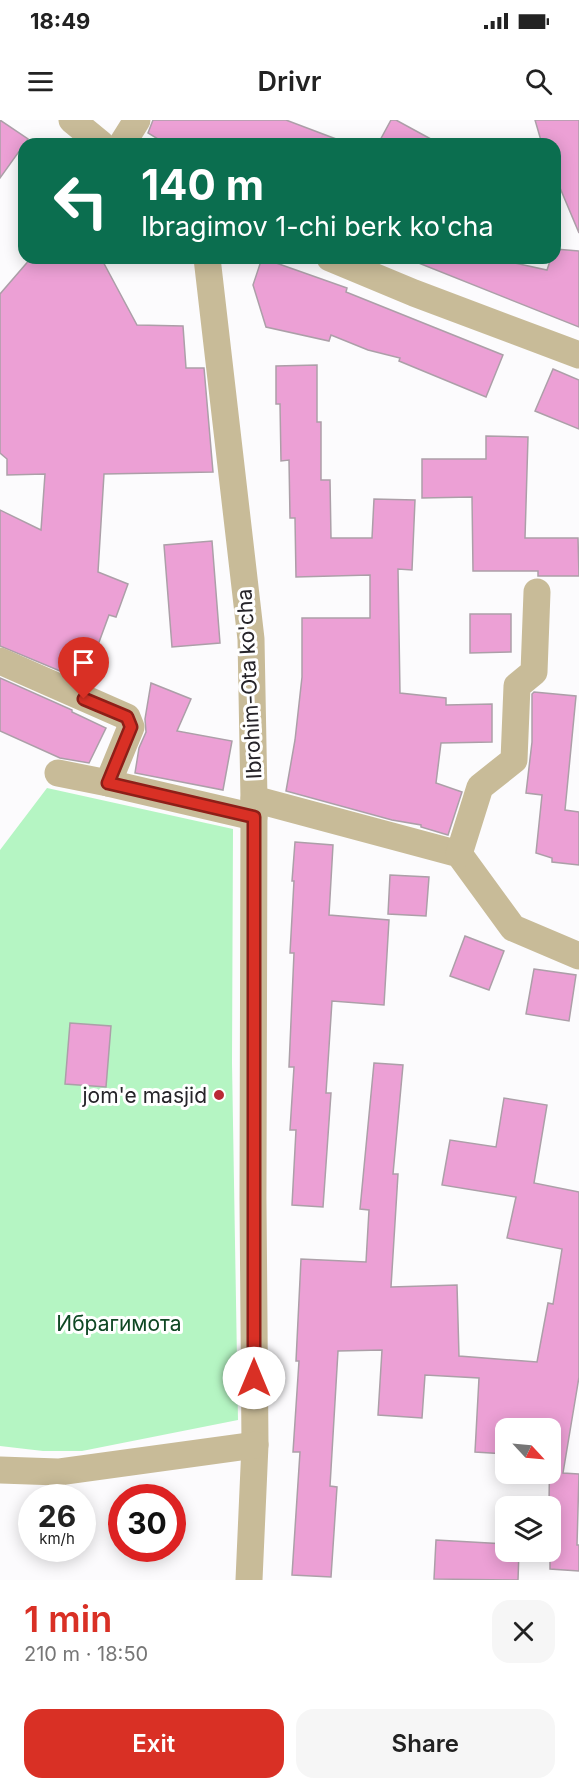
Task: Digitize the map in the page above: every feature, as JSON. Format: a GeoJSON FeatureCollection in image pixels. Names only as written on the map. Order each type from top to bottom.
{"type":"FeatureCollection","features":[{"type":"Feature","properties":{"kind":"street"},"geometry":{"type":"LineString","coordinates":[[72,120],[94,138]]}},
{"type":"Feature","properties":{"kind":"street"},"geometry":{"type":"LineString","coordinates":[[126,138],[137,120]]}},
{"type":"Feature","properties":{"kind":"street","name":"Ibrohim-Ota ko'cha"},"geometry":{"type":"LineString","coordinates":[[208,264],[251,639],[254,808],[255,1445],[249,1580]]}},
{"type":"Feature","properties":{"kind":"street"},"geometry":{"type":"LineString","coordinates":[[344,264],[414,293],[579,355]]}},
{"type":"Feature","properties":{"kind":"street"},"geometry":{"type":"LineString","coordinates":[[459,854],[480,787],[514,760],[517,686],[534,672],[537,592]]}},
{"type":"Feature","properties":{"kind":"street"},"geometry":{"type":"LineString","coordinates":[[0,661],[127,717],[131,727],[108,783]]}},
{"type":"Feature","properties":{"kind":"street"},"geometry":{"type":"LineString","coordinates":[[58,773],[254,808],[459,854],[513,928],[579,956]]}},
{"type":"Feature","properties":{"kind":"street"},"geometry":{"type":"LineString","coordinates":[[0,1470],[58,1472],[255,1445]]}},
{"type":"Feature","properties":{"kind":"green space","name":"Ибрагимота"},"geometry":{"type":"Polygon","coordinates":[[[47,788],[233,829],[232,1063],[238,1420],[82,1451],[43,1451],[0,1446],[0,850],[47,788]]]}},
{"type":"Feature","properties":{"kind":"building"},"geometry":{"type":"Polygon","coordinates":[[[0,120],[27,138],[18,138],[18,153],[0,178],[0,120]]]}},
{"type":"Feature","properties":{"kind":"building"},"geometry":{"type":"Polygon","coordinates":[[[153,120],[286,120],[333,138],[156,138],[148,133],[153,120]]]}},
{"type":"Feature","properties":{"kind":"building"},"geometry":{"type":"Polygon","coordinates":[[[391,120],[396,120],[429,138],[381,138],[391,120]]]}},
{"type":"Feature","properties":{"kind":"building"},"geometry":{"type":"Polygon","coordinates":[[[535,120],[579,120],[579,233],[561,190],[561,138],[540,138],[535,120]]]}},
{"type":"Feature","properties":{"kind":"building"},"geometry":{"type":"Polygon","coordinates":[[[561,250],[579,251],[579,327],[421,264],[520,264],[547,270],[549,264],[561,264],[561,250]]]}},
{"type":"Feature","properties":{"kind":"building"},"geometry":{"type":"Polygon","coordinates":[[[26,264],[104,264],[137,325],[183,326],[186,368],[204,368],[213,472],[104,474],[98,572],[128,584],[116,617],[109,615],[95,653],[82,654],[93,658],[84,681],[0,646],[0,510],[41,530],[45,474],[7,475],[7,459],[0,453],[0,294],[26,264]]]}},
{"type":"Feature","properties":{"kind":"building"},"geometry":{"type":"Polygon","coordinates":[[[260,264],[279,264],[347,288],[346,292],[503,355],[486,397],[399,361],[400,358],[368,350],[331,335],[329,341],[266,327],[253,285],[260,264]]]}},
{"type":"Feature","properties":{"kind":"building"},"geometry":{"type":"Polygon","coordinates":[[[317,365],[317,422],[321,422],[321,480],[330,480],[331,538],[372,538],[374,499],[415,500],[412,570],[398,569],[400,693],[446,698],[446,705],[492,704],[492,742],[441,743],[436,783],[462,792],[448,835],[421,827],[421,825],[392,820],[286,791],[295,740],[302,677],[302,618],[370,618],[370,575],[296,577],[295,518],[290,518],[289,460],[281,461],[280,404],[276,404],[276,366],[317,365]]]}},
{"type":"Feature","properties":{"kind":"building"},"geometry":{"type":"Polygon","coordinates":[[[553,369],[579,380],[579,429],[535,411],[553,369]]]}},
{"type":"Feature","properties":{"kind":"building"},"geometry":{"type":"Polygon","coordinates":[[[486,436],[528,437],[525,538],[578,538],[579,576],[538,576],[538,571],[473,571],[472,497],[422,498],[422,459],[486,459],[486,436]]]}},
{"type":"Feature","properties":{"kind":"building"},"geometry":{"type":"Polygon","coordinates":[[[212,541],[220,643],[172,647],[164,545],[212,541]]]}},
{"type":"Feature","properties":{"kind":"building"},"geometry":{"type":"Polygon","coordinates":[[[470,614],[511,614],[511,652],[470,653],[470,614]]]}},
{"type":"Feature","properties":{"kind":"building"},"geometry":{"type":"Polygon","coordinates":[[[0,678],[106,728],[89,763],[60,758],[0,731],[0,678]]]}},
{"type":"Feature","properties":{"kind":"building"},"geometry":{"type":"Polygon","coordinates":[[[151,683],[191,699],[177,731],[232,741],[223,790],[135,773],[139,748],[146,732],[145,719],[151,683]]]}},
{"type":"Feature","properties":{"kind":"building"},"geometry":{"type":"Polygon","coordinates":[[[534,692],[576,696],[565,810],[579,812],[579,865],[552,862],[552,858],[536,853],[542,795],[526,793],[532,742],[532,694],[534,692]]]}},
{"type":"Feature","properties":{"kind":"building"},"geometry":{"type":"Polygon","coordinates":[[[295,842],[333,845],[329,915],[389,920],[384,1005],[332,1001],[326,1093],[331,1093],[323,1207],[292,1205],[296,1130],[290,1130],[294,1067],[289,1067],[294,953],[290,953],[295,842]]]}},
{"type":"Feature","properties":{"kind":"building"},"geometry":{"type":"Polygon","coordinates":[[[390,875],[429,877],[426,916],[388,914],[390,875]]]}},
{"type":"Feature","properties":{"kind":"building"},"geometry":{"type":"Polygon","coordinates":[[[465,936],[504,951],[489,990],[450,976],[465,936]]]}},
{"type":"Feature","properties":{"kind":"building"},"geometry":{"type":"Polygon","coordinates":[[[534,969],[576,975],[569,1021],[526,1014],[534,969]]]}},
{"type":"Feature","properties":{"kind":"building"},"geometry":{"type":"Polygon","coordinates":[[[70,1023],[111,1026],[106,1087],[65,1084],[70,1023]]]}},
{"type":"Feature","properties":{"kind":"building"},"geometry":{"type":"Polygon","coordinates":[[[374,1063],[403,1065],[393,1174],[398,1174],[391,1287],[457,1285],[459,1356],[537,1362],[548,1303],[553,1304],[562,1249],[507,1238],[516,1197],[442,1185],[450,1140],[496,1147],[504,1098],[547,1105],[534,1183],[579,1192],[579,1377],[563,1473],[579,1474],[577,1545],[579,1545],[579,1571],[550,1569],[550,1562],[561,1562],[561,1496],[549,1496],[549,1484],[561,1484],[561,1418],[495,1418],[495,1453],[475,1452],[479,1378],[425,1375],[422,1418],[378,1415],[382,1350],[338,1351],[330,1486],[337,1487],[331,1577],[292,1575],[300,1452],[293,1452],[299,1361],[296,1361],[301,1259],[366,1262],[369,1210],[360,1209],[374,1063]]]}},
{"type":"Feature","properties":{"kind":"building"},"geometry":{"type":"Polygon","coordinates":[[[436,1540],[495,1543],[495,1562],[519,1562],[518,1580],[434,1579],[436,1540]]]}},
{"type":"Feature","properties":{"kind":"place","name":"jom'e masjid"},"geometry":{"type":"Point","coordinates":[219,1095]}},
{"type":"Feature","properties":{"kind":"route"},"geometry":{"type":"LineString","coordinates":[[84,699],[127,717],[131,727],[108,783],[254,817],[254,1378]]}}]}
